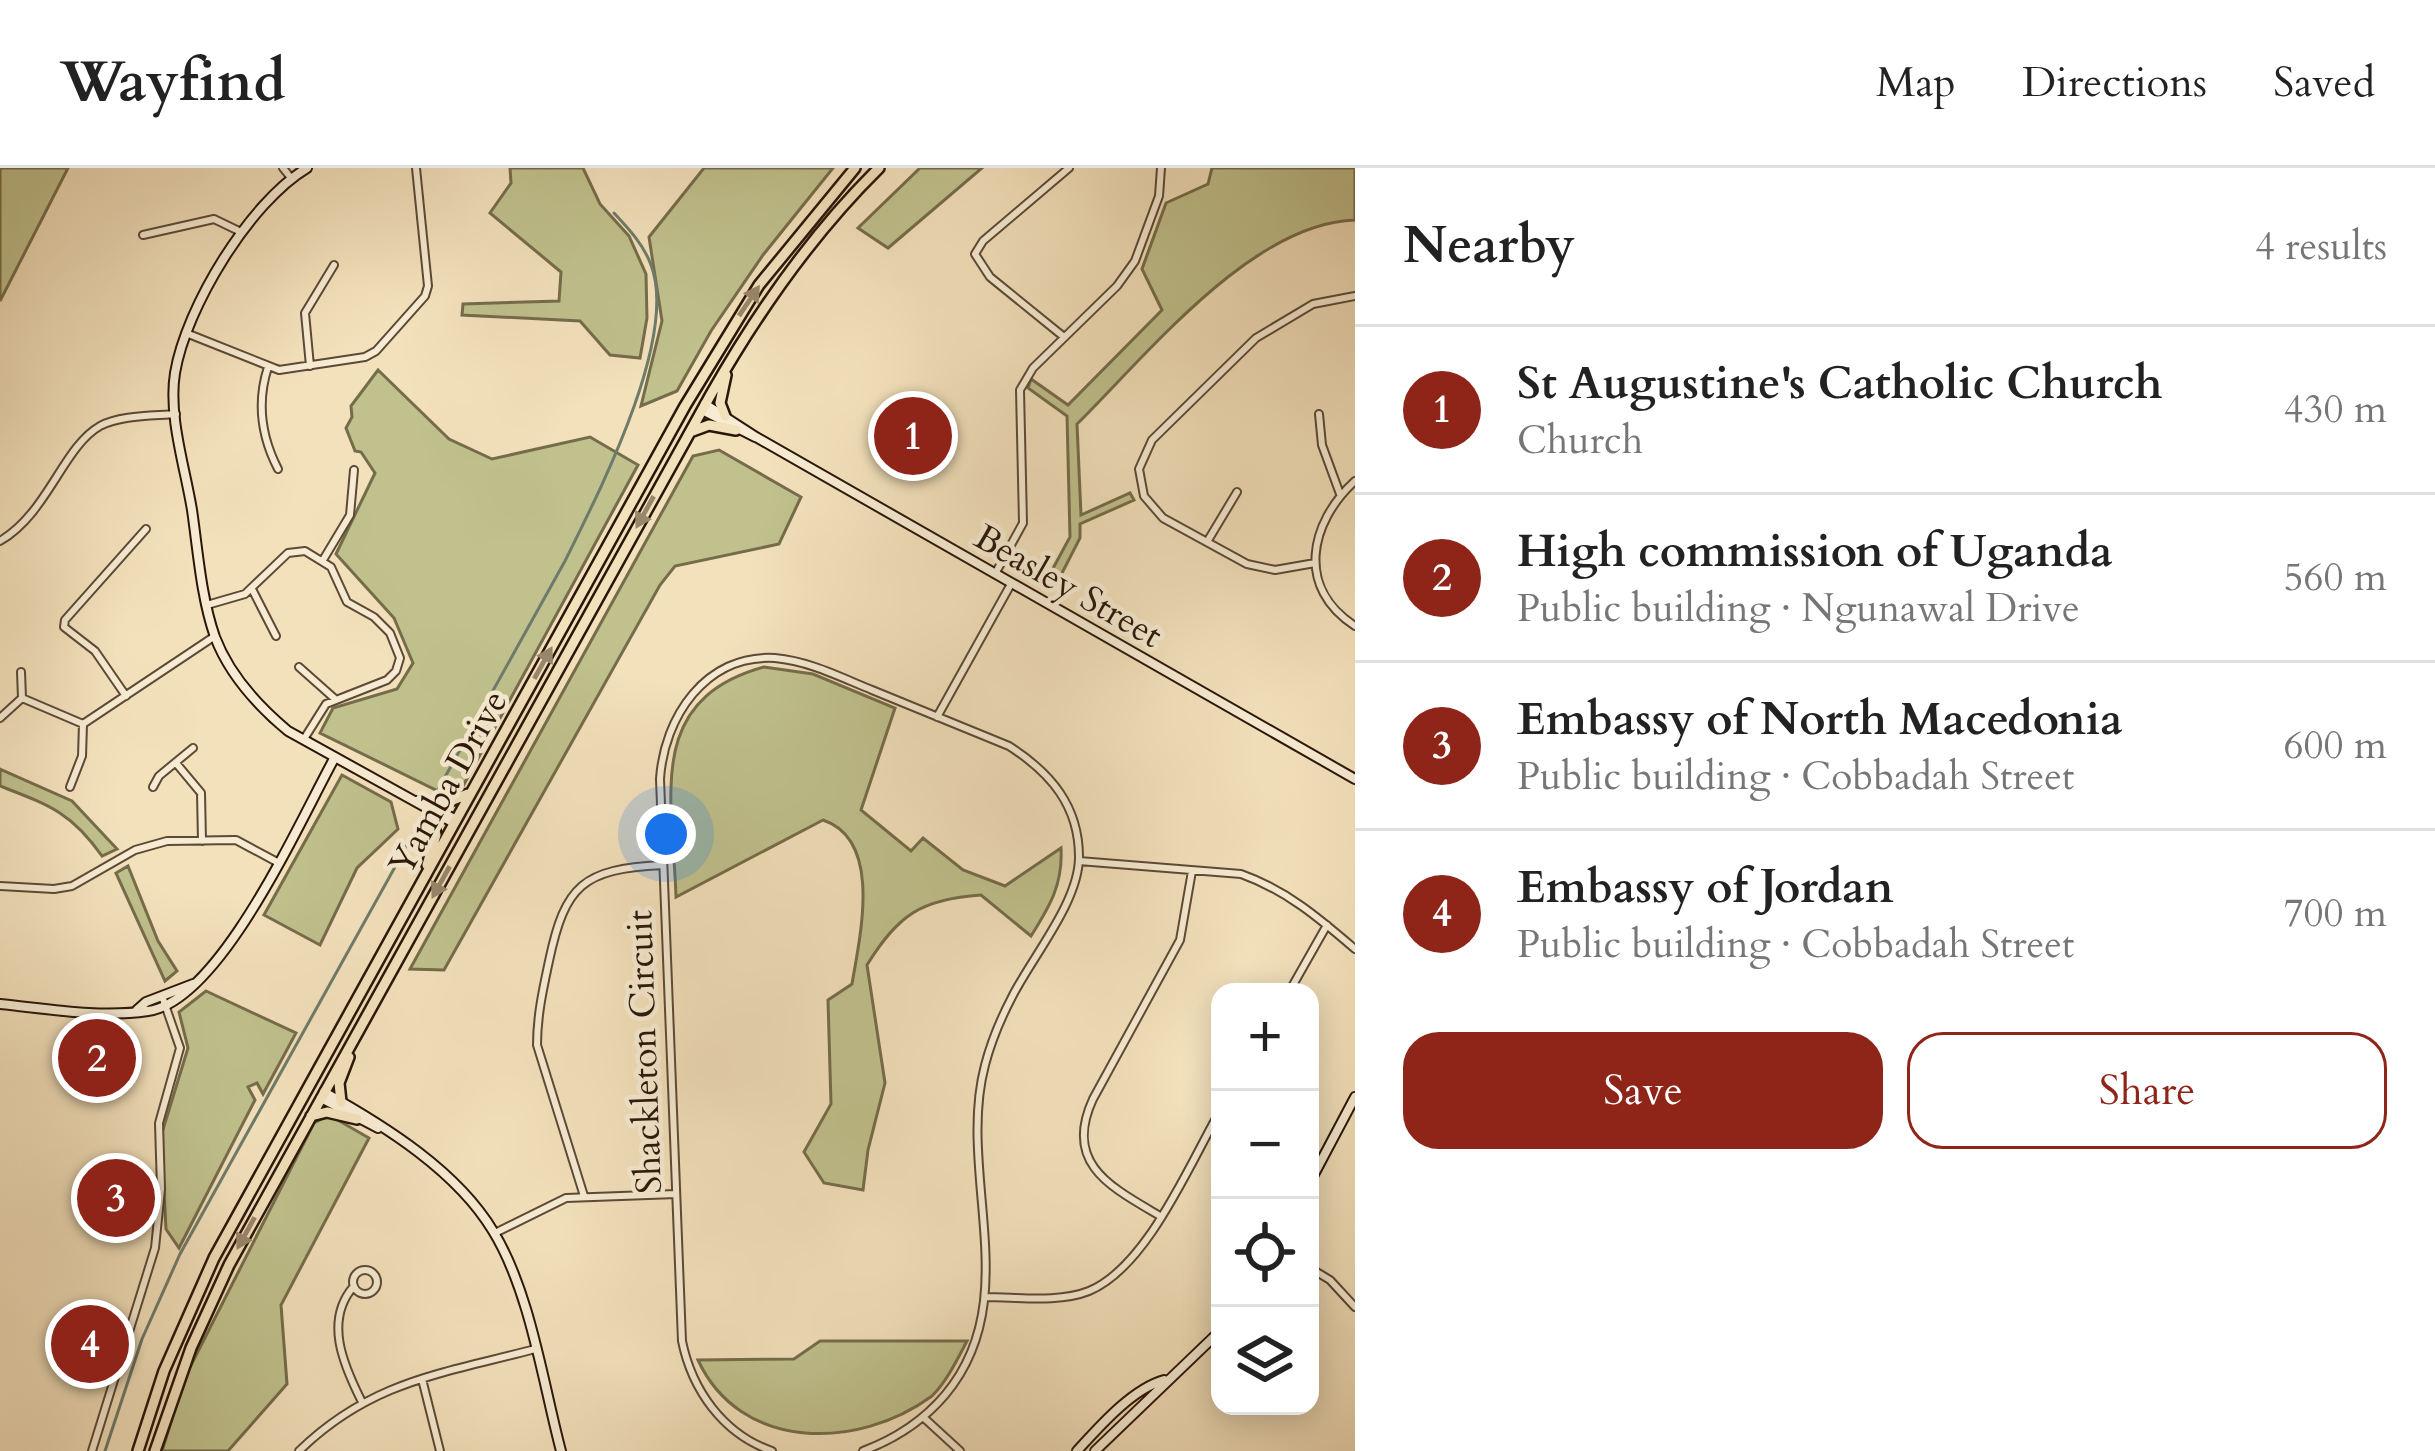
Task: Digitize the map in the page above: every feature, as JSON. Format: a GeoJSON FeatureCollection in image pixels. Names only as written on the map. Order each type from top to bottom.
{"type":"FeatureCollection","features":[{"type":"Feature","properties":{"kind":"main road","name":"Yamba Drive"},"geometry":{"type":"LineString","coordinates":[[138,1451],[191,1306],[689,399],[759,285],[855,168]]}},
{"type":"Feature","properties":{"kind":"main road"},"geometry":{"type":"LineString","coordinates":[[725,416],[721,401],[731,358],[801,256],[879,168]]}},
{"type":"Feature","properties":{"kind":"main road","name":"Yamba Drive"},"geometry":{"type":"LineString","coordinates":[[155,1451],[203,1320],[731,358]]}},
{"type":"Feature","properties":{"kind":"main road"},"geometry":{"type":"LineString","coordinates":[[689,399],[704,407]]}},
{"type":"Feature","properties":{"kind":"main road"},"geometry":{"type":"LineString","coordinates":[[690,432],[709,424],[736,430]]}},
{"type":"Feature","properties":{"kind":"main road"},"geometry":{"type":"LineString","coordinates":[[462,844],[456,822],[469,818],[497,780]]}},
{"type":"Feature","properties":{"kind":"main road"},"geometry":{"type":"LineString","coordinates":[[425,876],[436,835],[433,810],[472,792]]}},
{"type":"Feature","properties":{"kind":"main road"},"geometry":{"type":"LineString","coordinates":[[341,1102],[338,1083],[350,1046]]}},
{"type":"Feature","properties":{"kind":"main road"},"geometry":{"type":"LineString","coordinates":[[309,1088],[323,1095]]}},
{"type":"Feature","properties":{"kind":"main road"},"geometry":{"type":"LineString","coordinates":[[311,1116],[336,1112],[357,1119]]}},
{"type":"Feature","properties":{"kind":"street"},"geometry":{"type":"LineString","coordinates":[[283,168],[291,178]]}},
{"type":"Feature","properties":{"kind":"street"},"geometry":{"type":"LineString","coordinates":[[308,168],[262,203],[242,232],[186,333],[174,378],[176,414],[215,636],[226,660],[271,717],[456,822]]}},
{"type":"Feature","properties":{"kind":"street"},"geometry":{"type":"LineString","coordinates":[[186,333],[279,370],[376,352],[425,296],[430,278],[416,168]]}},
{"type":"Feature","properties":{"kind":"street"},"geometry":{"type":"LineString","coordinates":[[1064,337],[990,277],[975,254],[982,241],[1069,168]]}},
{"type":"Feature","properties":{"kind":"street"},"geometry":{"type":"LineString","coordinates":[[995,574],[1023,523],[1020,390],[1034,368],[1117,286],[1135,261],[1159,196],[1161,168]]}},
{"type":"Feature","properties":{"kind":"street"},"geometry":{"type":"LineString","coordinates":[[143,235],[214,218],[242,232]]}},
{"type":"Feature","properties":{"kind":"street"},"geometry":{"type":"LineString","coordinates":[[310,366],[304,314],[334,266]]}},
{"type":"Feature","properties":{"kind":"street"},"geometry":{"type":"LineString","coordinates":[[1316,563],[1261,568],[1207,542],[1163,518],[1144,496],[1139,470],[1152,440],[1273,325],[1312,304],[1355,296]]}},
{"type":"Feature","properties":{"kind":"street"},"geometry":{"type":"LineString","coordinates":[[268,367],[260,394],[268,449],[278,469]]}},
{"type":"Feature","properties":{"kind":"street","name":"Beasley Street"},"geometry":{"type":"LineString","coordinates":[[704,407],[736,430],[756,437]]}},
{"type":"Feature","properties":{"kind":"street","name":"Beasley Street"},"geometry":{"type":"LineString","coordinates":[[704,407],[1355,779]]}},
{"type":"Feature","properties":{"kind":"street"},"geometry":{"type":"LineString","coordinates":[[0,542],[28,522],[94,430],[114,421],[176,414]]}},
{"type":"Feature","properties":{"kind":"street"},"geometry":{"type":"LineString","coordinates":[[1319,414],[1322,445],[1340,494]]}},
{"type":"Feature","properties":{"kind":"street"},"geometry":{"type":"LineString","coordinates":[[323,560],[350,515],[354,470]]}},
{"type":"Feature","properties":{"kind":"street"},"geometry":{"type":"LineString","coordinates":[[1355,481],[1340,494],[1316,536],[1316,563],[1328,599],[1355,626]]}},
{"type":"Feature","properties":{"kind":"street"},"geometry":{"type":"LineString","coordinates":[[1207,542],[1237,492]]}},
{"type":"Feature","properties":{"kind":"street"},"geometry":{"type":"LineString","coordinates":[[126,696],[95,651],[61,626],[146,529]]}},
{"type":"Feature","properties":{"kind":"street"},"geometry":{"type":"LineString","coordinates":[[208,604],[252,590],[288,553],[305,551],[331,567],[347,602],[384,624],[400,658],[396,671],[387,680],[335,699],[320,711],[304,739]]}},
{"type":"Feature","properties":{"kind":"street"},"geometry":{"type":"LineString","coordinates":[[937,717],[1012,583]]}},
{"type":"Feature","properties":{"kind":"street"},"geometry":{"type":"LineString","coordinates":[[252,590],[276,635]]}},
{"type":"Feature","properties":{"kind":"street"},"geometry":{"type":"LineString","coordinates":[[83,724],[215,636]]}},
{"type":"Feature","properties":{"kind":"street","name":"Shackleton Circuit"},"geometry":{"type":"LineString","coordinates":[[772,1451],[727,1426],[686,1363],[682,1341],[662,865],[662,751],[680,708],[695,689],[744,662],[795,661],[1010,746],[1063,794],[1072,814],[1079,861]]}},
{"type":"Feature","properties":{"kind":"street"},"geometry":{"type":"LineString","coordinates":[[299,668],[335,699]]}},
{"type":"Feature","properties":{"kind":"street"},"geometry":{"type":"LineString","coordinates":[[20,672],[22,698]]}},
{"type":"Feature","properties":{"kind":"street"},"geometry":{"type":"LineString","coordinates":[[22,698],[83,724]]}},
{"type":"Feature","properties":{"kind":"street"},"geometry":{"type":"LineString","coordinates":[[0,718],[22,698]]}},
{"type":"Feature","properties":{"kind":"street"},"geometry":{"type":"LineString","coordinates":[[70,787],[82,756],[83,724]]}},
{"type":"Feature","properties":{"kind":"street"},"geometry":{"type":"LineString","coordinates":[[153,787],[159,776],[193,748]]}},
{"type":"Feature","properties":{"kind":"street"},"geometry":{"type":"LineString","coordinates":[[0,1004],[89,1013],[136,1011],[196,982],[234,940],[335,757]]}},
{"type":"Feature","properties":{"kind":"street"},"geometry":{"type":"LineString","coordinates":[[176,764],[201,793],[202,841]]}},
{"type":"Feature","properties":{"kind":"street"},"geometry":{"type":"LineString","coordinates":[[0,886],[71,886],[167,841],[236,840],[278,862]]}},
{"type":"Feature","properties":{"kind":"street"},"geometry":{"type":"LineString","coordinates":[[863,1451],[923,1417],[953,1384],[978,1338],[986,1297],[980,1138],[984,1069],[1011,998],[1067,899],[1079,861],[1241,874],[1306,907],[1355,949]]}},
{"type":"Feature","properties":{"kind":"street"},"geometry":{"type":"LineString","coordinates":[[584,1196],[538,1045],[537,1024],[557,922],[571,895],[594,878],[636,866],[662,865]]}},
{"type":"Feature","properties":{"kind":"street"},"geometry":{"type":"LineString","coordinates":[[1160,1216],[1108,1186],[1095,1171],[1082,1136],[1093,1099],[1180,940],[1192,871]]}},
{"type":"Feature","properties":{"kind":"street"},"geometry":{"type":"LineString","coordinates":[[1294,983],[1327,925]]}},
{"type":"Feature","properties":{"kind":"street"},"geometry":{"type":"LineString","coordinates":[[92,1451],[154,1248],[161,1190],[159,1123],[180,1048],[164,1001]]}},
{"type":"Feature","properties":{"kind":"street"},"geometry":{"type":"LineString","coordinates":[[323,1095],[439,1167],[495,1233],[521,1297],[561,1451]]}},
{"type":"Feature","properties":{"kind":"street"},"geometry":{"type":"LineString","coordinates":[[323,1095],[379,1128]]}},
{"type":"Feature","properties":{"kind":"street"},"geometry":{"type":"LineString","coordinates":[[1319,1165],[1355,1097]]}},
{"type":"Feature","properties":{"kind":"street"},"geometry":{"type":"LineString","coordinates":[[986,1297],[1064,1297],[1088,1292],[1129,1265],[1211,1127]]}},
{"type":"Feature","properties":{"kind":"street"},"geometry":{"type":"LineString","coordinates":[[495,1233],[554,1202],[584,1196],[676,1194]]}},
{"type":"Feature","properties":{"kind":"street"},"geometry":{"type":"LineString","coordinates":[[1319,1273],[1355,1307]]}},
{"type":"Feature","properties":{"kind":"street"},"geometry":{"type":"LineString","coordinates":[[354,1286],[343,1298],[338,1332],[347,1373],[361,1400]]}},
{"type":"Feature","properties":{"kind":"street"},"geometry":{"type":"LineString","coordinates":[[1095,1451],[1211,1338]]}},
{"type":"Feature","properties":{"kind":"street"},"geometry":{"type":"LineString","coordinates":[[299,1451],[361,1400],[535,1349]]}},
{"type":"Feature","properties":{"kind":"street"},"geometry":{"type":"LineString","coordinates":[[422,1379],[440,1451]]}},
{"type":"Feature","properties":{"kind":"street"},"geometry":{"type":"LineString","coordinates":[[1077,1451],[1111,1417],[1165,1379]]}},
{"type":"Feature","properties":{"kind":"street"},"geometry":{"type":"LineString","coordinates":[[923,1417],[960,1451]]}},
{"type":"Feature","properties":{"kind":"green space"},"geometry":{"type":"Polygon","coordinates":[[[0,168],[68,168],[0,301],[0,168]]]}},
{"type":"Feature","properties":{"kind":"green space"},"geometry":{"type":"Polygon","coordinates":[[[510,168],[583,168],[600,204],[629,236],[646,274],[647,318],[640,358],[610,355],[580,321],[462,315],[463,304],[559,301],[561,272],[490,213],[511,183],[510,168]]]}},
{"type":"Feature","properties":{"kind":"green space"},"geometry":{"type":"Polygon","coordinates":[[[704,168],[833,168],[763,255],[677,391],[641,406],[662,321],[649,237],[704,168]]]}},
{"type":"Feature","properties":{"kind":"green space"},"geometry":{"type":"Polygon","coordinates":[[[920,168],[982,168],[888,248],[858,228],[920,168]]]}},
{"type":"Feature","properties":{"kind":"green space"},"geometry":{"type":"Polygon","coordinates":[[[1212,168],[1355,168],[1355,220],[1316,227],[1278,243],[1240,268],[1169,330],[1077,424],[1081,515],[1130,493],[1134,500],[1080,524],[1080,538],[1059,579],[1050,574],[1070,537],[1067,416],[1028,388],[1031,379],[1068,405],[1162,310],[1142,269],[1166,203],[1208,184],[1212,168]]]}},
{"type":"Feature","properties":{"kind":"green space"},"geometry":{"type":"Polygon","coordinates":[[[378,370],[449,439],[492,459],[590,437],[638,465],[463,786],[444,794],[320,733],[333,708],[397,689],[413,663],[394,618],[336,554],[375,473],[361,452],[355,451],[346,428],[351,406],[378,370]]]}},
{"type":"Feature","properties":{"kind":"green space"},"geometry":{"type":"Polygon","coordinates":[[[719,450],[801,497],[779,544],[675,566],[444,970],[410,969],[693,456],[719,450]]]}},
{"type":"Feature","properties":{"kind":"green space"},"geometry":{"type":"Polygon","coordinates":[[[764,667],[813,674],[895,708],[861,810],[911,851],[923,838],[963,870],[1005,886],[1061,848],[1054,894],[1031,936],[981,895],[960,897],[913,913],[889,934],[867,965],[885,1083],[863,1190],[824,1183],[804,1152],[831,1104],[828,1000],[852,984],[856,964],[863,892],[854,847],[842,831],[823,820],[676,897],[671,789],[683,728],[699,703],[726,682],[764,667]]]}},
{"type":"Feature","properties":{"kind":"green space"},"geometry":{"type":"Polygon","coordinates":[[[0,769],[72,801],[117,849],[102,856],[58,812],[0,786],[0,769]]]}},
{"type":"Feature","properties":{"kind":"green space"},"geometry":{"type":"Polygon","coordinates":[[[342,775],[391,802],[398,829],[357,868],[320,945],[264,915],[342,775]]]}},
{"type":"Feature","properties":{"kind":"green space"},"geometry":{"type":"Polygon","coordinates":[[[128,866],[158,941],[177,971],[165,981],[116,873],[128,866]]]}},
{"type":"Feature","properties":{"kind":"green space"},"geometry":{"type":"Polygon","coordinates":[[[206,991],[296,1033],[263,1094],[257,1083],[248,1087],[255,1100],[179,1248],[166,1229],[161,1136],[188,1048],[179,1012],[206,991]]]}},
{"type":"Feature","properties":{"kind":"green space"},"geometry":{"type":"Polygon","coordinates":[[[329,1115],[369,1138],[281,1305],[287,1384],[228,1451],[162,1451],[185,1377],[314,1123],[329,1115]]]}},
{"type":"Feature","properties":{"kind":"green space"},"geometry":{"type":"Polygon","coordinates":[[[820,1341],[967,1341],[932,1396],[902,1414],[836,1433],[771,1426],[742,1412],[717,1390],[698,1360],[794,1359],[820,1341]]]}},
{"type":"Feature","properties":{"kind":"waterway"},"geometry":{"type":"LineString","coordinates":[[105,1451],[142,1339],[180,1254],[565,561],[614,457],[645,373],[657,296],[648,258],[614,213]]}},
{"type":"Feature","properties":{"kind":"place","name":"St Augustine's Catholic Church"},"geometry":{"type":"Point","coordinates":[913,436]}},
{"type":"Feature","properties":{"kind":"place","name":"High commission of Uganda"},"geometry":{"type":"Point","coordinates":[97,1058]}},
{"type":"Feature","properties":{"kind":"place","name":"Embassy of North Macedonia"},"geometry":{"type":"Point","coordinates":[116,1198]}},
{"type":"Feature","properties":{"kind":"place","name":"Embassy of Jordan"},"geometry":{"type":"Point","coordinates":[90,1344]}}]}
